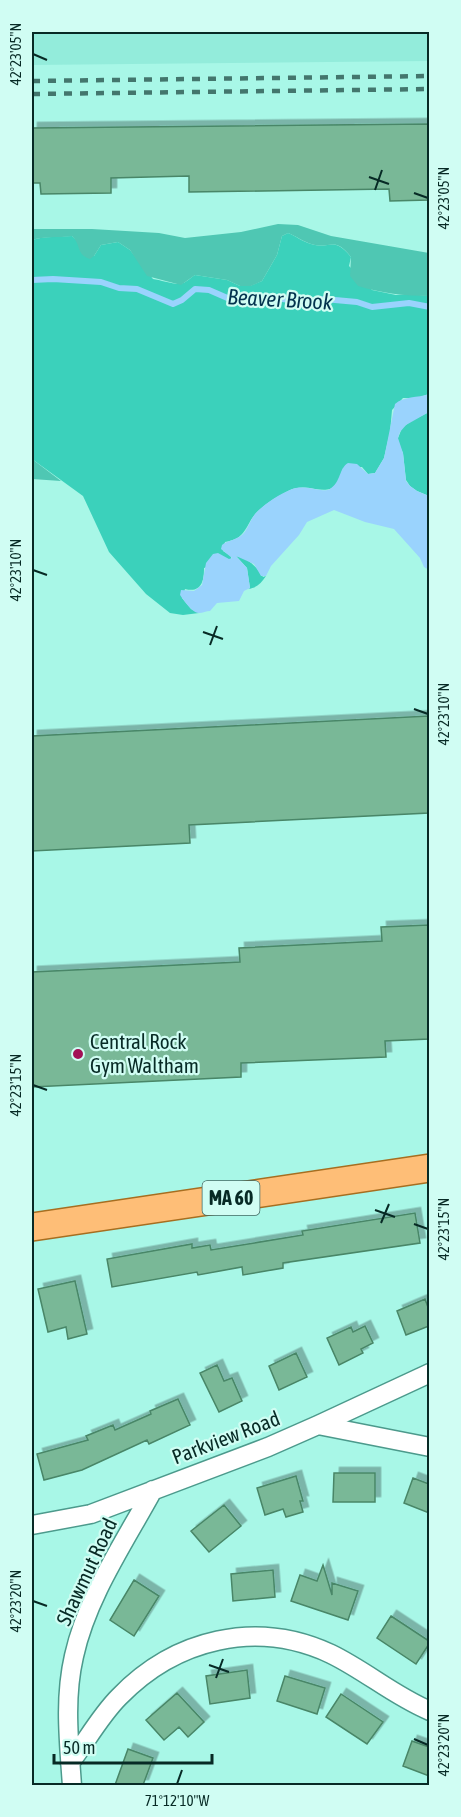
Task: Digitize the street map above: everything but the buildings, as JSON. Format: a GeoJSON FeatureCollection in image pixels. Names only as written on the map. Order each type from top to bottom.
{"type":"FeatureCollection","features":[{"type":"Feature","properties":{"kind":"main road","name":"MA 60"},"geometry":{"type":"LineString","coordinates":[[32,1227],[429,1168]]}},
{"type":"Feature","properties":{"kind":"street","name":"Parkview Road"},"geometry":{"type":"LineString","coordinates":[[32,1525],[90,1514],[268,1447],[429,1373]]}},
{"type":"Feature","properties":{"kind":"street"},"geometry":{"type":"LineString","coordinates":[[318,1425],[429,1447]]}},
{"type":"Feature","properties":{"kind":"street","name":"Shawmut Road"},"geometry":{"type":"LineString","coordinates":[[72,1785],[67,1716],[74,1656],[85,1621],[103,1582],[153,1490]]}},
{"type":"Feature","properties":{"kind":"street"},"geometry":{"type":"LineString","coordinates":[[70,1763],[117,1699],[135,1682],[176,1654],[224,1639],[247,1636],[268,1637],[309,1645],[332,1654],[408,1702],[429,1711]]}},
{"type":"Feature","properties":{"kind":"shaded area"},"geometry":{"type":"Polygon","coordinates":[[[32,32],[429,32],[429,61],[32,65],[32,32]]]}},
{"type":"Feature","properties":{"kind":"shaded area"},"geometry":{"type":"Polygon","coordinates":[[[278,224],[298,225],[331,236],[429,253],[429,296],[393,294],[358,286],[350,276],[351,257],[345,250],[336,245],[311,244],[288,233],[282,236],[277,255],[262,281],[251,286],[240,286],[227,280],[195,275],[181,285],[147,276],[130,250],[118,242],[101,245],[90,259],[83,255],[72,236],[32,240],[32,229],[92,229],[159,233],[185,238],[241,232],[278,224]]]}},
{"type":"Feature","properties":{"kind":"shaded area"},"geometry":{"type":"Polygon","coordinates":[[[288,233],[311,244],[336,245],[345,250],[351,257],[349,266],[372,290],[396,295],[429,296],[429,394],[417,398],[403,398],[392,410],[384,458],[375,473],[368,474],[362,467],[343,468],[334,487],[321,490],[297,488],[268,503],[257,512],[242,535],[225,542],[223,551],[231,556],[231,559],[204,568],[203,578],[198,588],[185,589],[182,598],[191,609],[199,613],[183,615],[170,613],[146,594],[109,552],[83,496],[32,459],[32,240],[72,236],[94,256],[101,245],[118,242],[130,250],[153,279],[181,284],[195,275],[227,280],[240,286],[250,286],[262,281],[277,255],[282,236],[288,233]]]}},
{"type":"Feature","properties":{"kind":"shaded area"},"geometry":{"type":"Polygon","coordinates":[[[429,412],[429,496],[417,491],[406,480],[403,453],[398,438],[402,428],[429,412]]]}},
{"type":"Feature","properties":{"kind":"shaded area"},"geometry":{"type":"Polygon","coordinates":[[[32,459],[61,481],[32,479],[32,459]]]}},
{"type":"Feature","properties":{"kind":"shaded area"},"geometry":{"type":"Polygon","coordinates":[[[236,556],[255,566],[263,577],[266,576],[254,588],[248,589],[250,588],[247,568],[236,556]]]}},
{"type":"Feature","properties":{"kind":"water"},"geometry":{"type":"Polygon","coordinates":[[[429,394],[429,412],[406,425],[398,438],[403,453],[406,481],[417,491],[429,496],[429,570],[424,567],[420,558],[394,529],[365,522],[334,510],[307,522],[299,535],[271,566],[266,576],[261,576],[254,564],[236,556],[247,568],[250,588],[244,591],[239,601],[217,603],[210,611],[200,613],[188,606],[180,595],[181,590],[194,591],[202,585],[206,563],[213,554],[218,553],[229,559],[232,558],[221,549],[222,545],[243,534],[253,516],[263,507],[281,494],[296,488],[330,489],[348,463],[357,464],[368,474],[375,473],[384,458],[395,404],[406,398],[429,394]]]}},
{"type":"Feature","properties":{"kind":"waterway","name":"Beaver Brook"},"geometry":{"type":"LineString","coordinates":[[32,280],[101,282],[119,288],[137,289],[173,304],[195,289],[209,290],[232,300],[270,297],[302,302],[324,299],[357,302],[372,307],[409,303],[430,307]]}},
{"type":"Feature","properties":{"kind":"railway"},"geometry":{"type":"LineString","coordinates":[[32,81],[430,76]]}},
{"type":"Feature","properties":{"kind":"railway"},"geometry":{"type":"LineString","coordinates":[[32,94],[430,89]]}},
{"type":"Feature","properties":{"kind":"place","name":"Central Rock Gym Waltham"},"geometry":{"type":"Point","coordinates":[78,1054]}}]}
